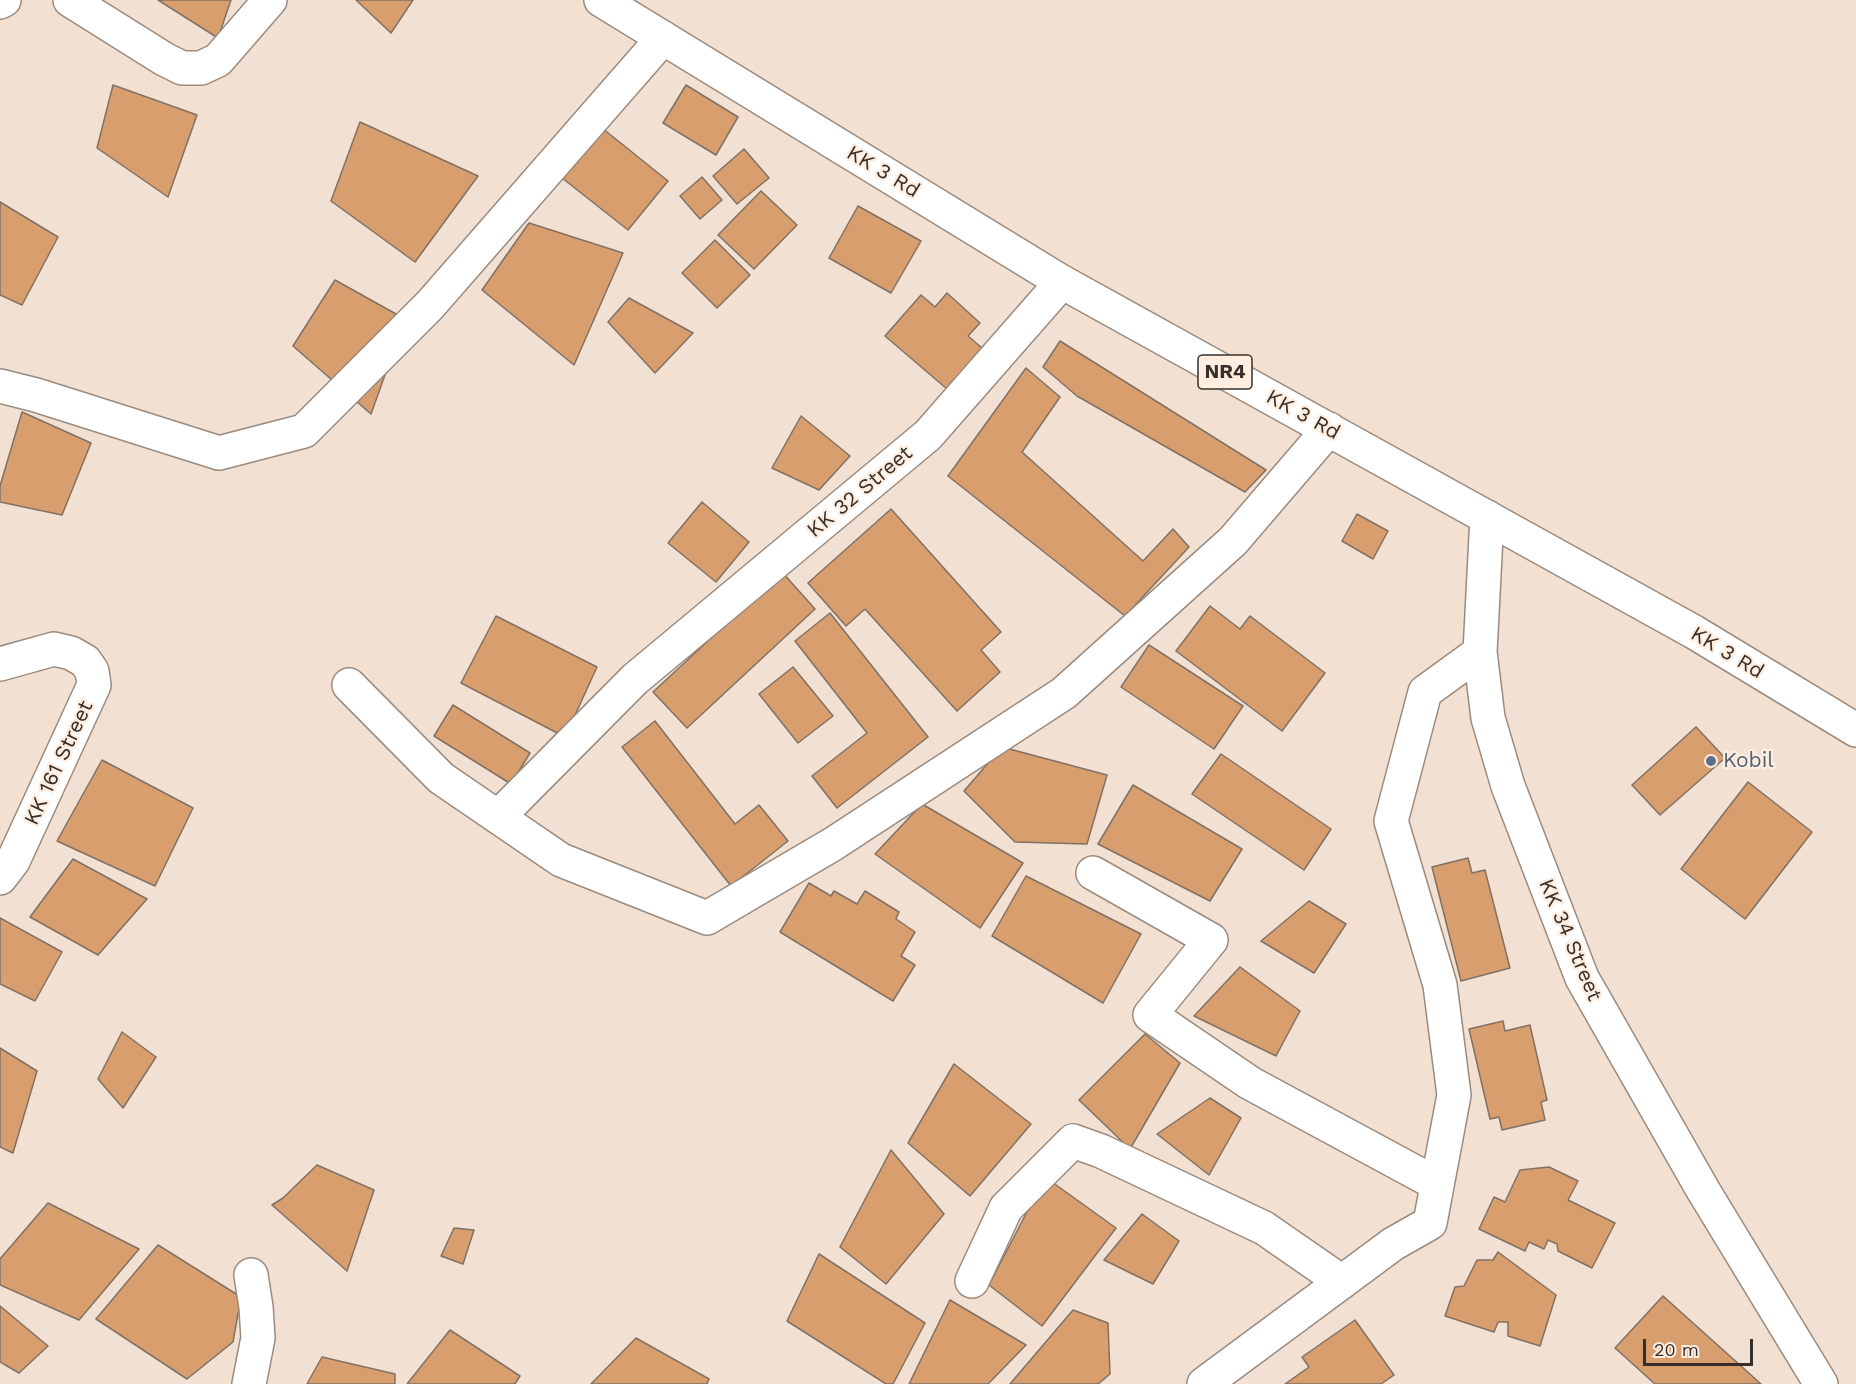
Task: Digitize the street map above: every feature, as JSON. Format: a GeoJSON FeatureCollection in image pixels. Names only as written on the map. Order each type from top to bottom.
{"type":"FeatureCollection","features":[{"type":"Feature","properties":{"kind":"main road"},"geometry":{"type":"LineString","coordinates":[[70,0],[164,59],[182,68],[201,68],[218,60],[270,0]]}},
{"type":"Feature","properties":{"kind":"main road","name":"KK 3 Rd"},"geometry":{"type":"LineString","coordinates":[[601,0],[1062,282],[1694,632],[1856,729]]}},
{"type":"Feature","properties":{"kind":"main road"},"geometry":{"type":"LineString","coordinates":[[0,386],[36,395],[219,453],[304,431],[430,305],[663,39]]}},
{"type":"Feature","properties":{"kind":"main road","name":"KK 32 Street"},"geometry":{"type":"LineString","coordinates":[[498,817],[635,679],[928,435],[1062,282]]}},
{"type":"Feature","properties":{"kind":"main road"},"geometry":{"type":"LineString","coordinates":[[349,685],[441,778],[561,860],[707,918],[833,844],[1064,693],[1233,541],[1329,429]]}},
{"type":"Feature","properties":{"kind":"main road","name":"KK 34 Street"},"geometry":{"type":"LineString","coordinates":[[1487,517],[1480,652],[1488,717],[1508,786],[1582,978],[1703,1190],[1821,1384]]}},
{"type":"Feature","properties":{"kind":"main road","name":"KK 161 Street"},"geometry":{"type":"LineString","coordinates":[[0,664],[54,649],[71,652],[85,660],[92,671],[94,685],[13,861],[0,878]]}},
{"type":"Feature","properties":{"kind":"main road"},"geometry":{"type":"LineString","coordinates":[[1204,1384],[1393,1244],[1430,1223],[1454,1095],[1440,985],[1391,821],[1425,692],[1480,652]]}},
{"type":"Feature","properties":{"kind":"main road"},"geometry":{"type":"LineString","coordinates":[[1093,873],[1211,940],[1150,1015],[1250,1083],[1437,1184]]}},
{"type":"Feature","properties":{"kind":"main road"},"geometry":{"type":"LineString","coordinates":[[972,1281],[1006,1208],[1073,1141],[1101,1150],[1264,1228],[1342,1282]]}},
{"type":"Feature","properties":{"kind":"main road"},"geometry":{"type":"LineString","coordinates":[[249,1384],[258,1338],[251,1275]]}},
{"type":"Feature","properties":{"kind":"building"},"geometry":{"type":"Polygon","coordinates":[[[158,0],[231,0],[218,38],[158,0]]]}},
{"type":"Feature","properties":{"kind":"building"},"geometry":{"type":"Polygon","coordinates":[[[356,0],[413,0],[391,33],[356,0]]]}},
{"type":"Feature","properties":{"kind":"building"},"geometry":{"type":"Polygon","coordinates":[[[113,85],[197,115],[168,197],[97,148],[113,85]]]}},
{"type":"Feature","properties":{"kind":"building"},"geometry":{"type":"Polygon","coordinates":[[[686,85],[738,117],[716,155],[663,123],[686,85]]]}},
{"type":"Feature","properties":{"kind":"building"},"geometry":{"type":"Polygon","coordinates":[[[360,122],[478,176],[415,262],[331,201],[360,122]]]}},
{"type":"Feature","properties":{"kind":"building"},"geometry":{"type":"Polygon","coordinates":[[[597,124],[668,181],[628,230],[557,174],[597,124]]]}},
{"type":"Feature","properties":{"kind":"building"},"geometry":{"type":"Polygon","coordinates":[[[744,149],[769,178],[737,204],[713,176],[744,149]]]}},
{"type":"Feature","properties":{"kind":"building"},"geometry":{"type":"Polygon","coordinates":[[[702,177],[722,200],[700,219],[680,196],[702,177]]]}},
{"type":"Feature","properties":{"kind":"building"},"geometry":{"type":"Polygon","coordinates":[[[761,191],[797,225],[754,269],[718,235],[761,191]]]}},
{"type":"Feature","properties":{"kind":"building"},"geometry":{"type":"Polygon","coordinates":[[[0,202],[58,237],[22,305],[0,295],[0,202]]]}},
{"type":"Feature","properties":{"kind":"building"},"geometry":{"type":"Polygon","coordinates":[[[858,206],[921,241],[891,293],[829,258],[858,206]]]}},
{"type":"Feature","properties":{"kind":"building"},"geometry":{"type":"Polygon","coordinates":[[[529,223],[623,253],[574,365],[482,290],[529,223]]]}},
{"type":"Feature","properties":{"kind":"building"},"geometry":{"type":"Polygon","coordinates":[[[715,240],[750,275],[717,308],[682,273],[715,240]]]}},
{"type":"Feature","properties":{"kind":"building"},"geometry":{"type":"Polygon","coordinates":[[[335,280],[405,319],[371,414],[293,346],[335,280]]]}},
{"type":"Feature","properties":{"kind":"building"},"geometry":{"type":"Polygon","coordinates":[[[947,293],[980,323],[968,336],[982,348],[947,389],[885,336],[921,295],[935,307],[947,293]]]}},
{"type":"Feature","properties":{"kind":"building"},"geometry":{"type":"Polygon","coordinates":[[[629,298],[693,333],[655,373],[608,322],[629,298]]]}},
{"type":"Feature","properties":{"kind":"building"},"geometry":{"type":"Polygon","coordinates":[[[1060,341],[1266,470],[1245,492],[1077,396],[1043,367],[1060,341]]]}},
{"type":"Feature","properties":{"kind":"building"},"geometry":{"type":"Polygon","coordinates":[[[1026,368],[1060,397],[1022,452],[1143,561],[1173,529],[1189,547],[1125,616],[948,476],[1026,368]]]}},
{"type":"Feature","properties":{"kind":"building"},"geometry":{"type":"Polygon","coordinates":[[[22,412],[91,443],[62,515],[0,502],[0,486],[22,412]]]}},
{"type":"Feature","properties":{"kind":"building"},"geometry":{"type":"Polygon","coordinates":[[[801,416],[850,456],[819,490],[772,468],[801,416]]]}},
{"type":"Feature","properties":{"kind":"building"},"geometry":{"type":"Polygon","coordinates":[[[702,502],[749,542],[716,582],[668,543],[702,502]]]}},
{"type":"Feature","properties":{"kind":"building"},"geometry":{"type":"Polygon","coordinates":[[[891,509],[1001,632],[981,650],[1000,672],[957,711],[865,609],[846,626],[808,583],[891,509]]]}},
{"type":"Feature","properties":{"kind":"building"},"geometry":{"type":"Polygon","coordinates":[[[1357,514],[1388,531],[1373,559],[1342,541],[1357,514]]]}},
{"type":"Feature","properties":{"kind":"building"},"geometry":{"type":"Polygon","coordinates":[[[782,572],[815,609],[687,728],[653,692],[782,572]]]}},
{"type":"Feature","properties":{"kind":"building"},"geometry":{"type":"Polygon","coordinates":[[[1210,606],[1240,629],[1250,616],[1325,673],[1282,731],[1176,651],[1210,606]]]}},
{"type":"Feature","properties":{"kind":"building"},"geometry":{"type":"Polygon","coordinates":[[[830,613],[928,737],[837,808],[812,776],[867,733],[795,641],[830,613]]]}},
{"type":"Feature","properties":{"kind":"building"},"geometry":{"type":"Polygon","coordinates":[[[496,616],[597,667],[565,737],[461,683],[496,616]]]}},
{"type":"Feature","properties":{"kind":"building"},"geometry":{"type":"Polygon","coordinates":[[[1149,645],[1243,706],[1214,749],[1121,687],[1149,645]]]}},
{"type":"Feature","properties":{"kind":"building"},"geometry":{"type":"Polygon","coordinates":[[[793,667],[833,716],[798,743],[759,694],[793,667]]]}},
{"type":"Feature","properties":{"kind":"building"},"geometry":{"type":"Polygon","coordinates":[[[453,705],[530,753],[511,784],[434,736],[453,705]]]}},
{"type":"Feature","properties":{"kind":"building"},"geometry":{"type":"Polygon","coordinates":[[[655,721],[735,824],[759,805],[788,841],[731,886],[622,747],[655,721]]]}},
{"type":"Feature","properties":{"kind":"building"},"geometry":{"type":"Polygon","coordinates":[[[1696,727],[1725,758],[1660,815],[1632,785],[1696,727]]]}},
{"type":"Feature","properties":{"kind":"building"},"geometry":{"type":"Polygon","coordinates":[[[1002,747],[1107,775],[1087,844],[1015,842],[964,791],[1002,747]]]}},
{"type":"Feature","properties":{"kind":"building"},"geometry":{"type":"Polygon","coordinates":[[[1221,754],[1331,829],[1304,870],[1192,794],[1221,754]]]}},
{"type":"Feature","properties":{"kind":"building"},"geometry":{"type":"Polygon","coordinates":[[[102,760],[193,808],[155,886],[57,841],[102,760]]]}},
{"type":"Feature","properties":{"kind":"building"},"geometry":{"type":"Polygon","coordinates":[[[1748,782],[1812,832],[1745,919],[1681,869],[1748,782]]]}},
{"type":"Feature","properties":{"kind":"building"},"geometry":{"type":"Polygon","coordinates":[[[1133,785],[1242,849],[1210,901],[1098,844],[1133,785]]]}},
{"type":"Feature","properties":{"kind":"building"},"geometry":{"type":"Polygon","coordinates":[[[922,804],[1023,863],[980,928],[875,854],[922,804]]]}},
{"type":"Feature","properties":{"kind":"building"},"geometry":{"type":"Polygon","coordinates":[[[1468,858],[1472,873],[1485,870],[1510,968],[1461,981],[1432,867],[1468,858]]]}},
{"type":"Feature","properties":{"kind":"building"},"geometry":{"type":"Polygon","coordinates":[[[73,859],[147,899],[98,955],[30,917],[73,859]]]}},
{"type":"Feature","properties":{"kind":"building"},"geometry":{"type":"Polygon","coordinates":[[[1026,876],[1141,934],[1103,1003],[992,936],[1026,876]]]}},
{"type":"Feature","properties":{"kind":"building"},"geometry":{"type":"Polygon","coordinates":[[[809,883],[831,896],[834,891],[857,904],[865,891],[899,912],[896,919],[915,932],[901,956],[915,965],[893,1001],[780,932],[809,883]]]}},
{"type":"Feature","properties":{"kind":"building"},"geometry":{"type":"Polygon","coordinates":[[[1309,901],[1346,924],[1314,973],[1261,941],[1309,901]]]}},
{"type":"Feature","properties":{"kind":"building"},"geometry":{"type":"Polygon","coordinates":[[[0,918],[62,952],[35,1001],[0,984],[0,918]]]}},
{"type":"Feature","properties":{"kind":"building"},"geometry":{"type":"Polygon","coordinates":[[[1240,967],[1300,1011],[1276,1056],[1194,1016],[1240,967]]]}},
{"type":"Feature","properties":{"kind":"building"},"geometry":{"type":"Polygon","coordinates":[[[1503,1021],[1505,1031],[1530,1025],[1547,1100],[1541,1102],[1545,1120],[1502,1130],[1499,1117],[1490,1119],[1469,1029],[1503,1021]]]}},
{"type":"Feature","properties":{"kind":"building"},"geometry":{"type":"Polygon","coordinates":[[[122,1032],[156,1057],[123,1108],[98,1079],[122,1032]]]}},
{"type":"Feature","properties":{"kind":"building"},"geometry":{"type":"Polygon","coordinates":[[[1145,1034],[1180,1063],[1130,1149],[1079,1100],[1145,1034]]]}},
{"type":"Feature","properties":{"kind":"building"},"geometry":{"type":"Polygon","coordinates":[[[0,1048],[37,1071],[13,1153],[0,1147],[0,1048]]]}},
{"type":"Feature","properties":{"kind":"building"},"geometry":{"type":"Polygon","coordinates":[[[954,1064],[1031,1124],[970,1196],[908,1143],[954,1064]]]}},
{"type":"Feature","properties":{"kind":"building"},"geometry":{"type":"Polygon","coordinates":[[[1210,1098],[1241,1118],[1209,1175],[1157,1134],[1210,1098]]]}},
{"type":"Feature","properties":{"kind":"building"},"geometry":{"type":"Polygon","coordinates":[[[891,1150],[944,1214],[886,1284],[840,1247],[891,1150]]]}},
{"type":"Feature","properties":{"kind":"building"},"geometry":{"type":"Polygon","coordinates":[[[317,1165],[374,1190],[347,1271],[272,1205],[283,1198],[317,1165]]]}},
{"type":"Feature","properties":{"kind":"building"},"geometry":{"type":"Polygon","coordinates":[[[1549,1167],[1578,1181],[1568,1200],[1615,1223],[1592,1268],[1558,1251],[1557,1244],[1548,1240],[1544,1249],[1529,1242],[1525,1251],[1479,1229],[1494,1197],[1505,1202],[1520,1170],[1549,1167]]]}},
{"type":"Feature","properties":{"kind":"building"},"geometry":{"type":"Polygon","coordinates":[[[1045,1177],[1116,1228],[1042,1326],[989,1285],[1045,1177]]]}},
{"type":"Feature","properties":{"kind":"building"},"geometry":{"type":"Polygon","coordinates":[[[48,1203],[139,1249],[79,1320],[0,1285],[0,1259],[48,1203]]]}},
{"type":"Feature","properties":{"kind":"building"},"geometry":{"type":"Polygon","coordinates":[[[1142,1214],[1179,1241],[1153,1284],[1104,1260],[1142,1214]]]}},
{"type":"Feature","properties":{"kind":"building"},"geometry":{"type":"Polygon","coordinates":[[[454,1228],[474,1230],[463,1264],[441,1256],[454,1228]]]}},
{"type":"Feature","properties":{"kind":"building"},"geometry":{"type":"Polygon","coordinates":[[[158,1245],[241,1297],[233,1342],[187,1379],[96,1319],[158,1245]]]}},
{"type":"Feature","properties":{"kind":"building"},"geometry":{"type":"Polygon","coordinates":[[[1498,1252],[1556,1295],[1540,1346],[1508,1336],[1508,1322],[1498,1322],[1494,1332],[1445,1316],[1455,1287],[1464,1286],[1477,1260],[1493,1260],[1498,1252]]]}},
{"type":"Feature","properties":{"kind":"building"},"geometry":{"type":"Polygon","coordinates":[[[819,1254],[925,1323],[893,1384],[886,1384],[787,1321],[819,1254]]]}},
{"type":"Feature","properties":{"kind":"building"},"geometry":{"type":"Polygon","coordinates":[[[1663,1296],[1761,1384],[1655,1384],[1615,1348],[1663,1296]]]}},
{"type":"Feature","properties":{"kind":"building"},"geometry":{"type":"Polygon","coordinates":[[[950,1300],[1026,1345],[988,1384],[909,1384],[950,1300]]]}},
{"type":"Feature","properties":{"kind":"building"},"geometry":{"type":"Polygon","coordinates":[[[0,1306],[48,1346],[19,1373],[0,1362],[0,1306]]]}},
{"type":"Feature","properties":{"kind":"building"},"geometry":{"type":"Polygon","coordinates":[[[1073,1310],[1108,1323],[1110,1374],[1098,1384],[1010,1384],[1073,1310]]]}},
{"type":"Feature","properties":{"kind":"building"},"geometry":{"type":"Polygon","coordinates":[[[1355,1320],[1394,1375],[1381,1384],[1285,1384],[1309,1367],[1302,1357],[1355,1320]]]}},
{"type":"Feature","properties":{"kind":"building"},"geometry":{"type":"Polygon","coordinates":[[[450,1330],[520,1376],[515,1384],[407,1384],[450,1330]]]}},
{"type":"Feature","properties":{"kind":"building"},"geometry":{"type":"Polygon","coordinates":[[[636,1338],[709,1379],[707,1384],[591,1384],[636,1338]]]}},
{"type":"Feature","properties":{"kind":"building"},"geometry":{"type":"Polygon","coordinates":[[[322,1357],[395,1374],[395,1384],[307,1384],[322,1357]]]}},
{"type":"Feature","properties":{"kind":"place","name":"Kobil"},"geometry":{"type":"Point","coordinates":[1711,761]}}]}
